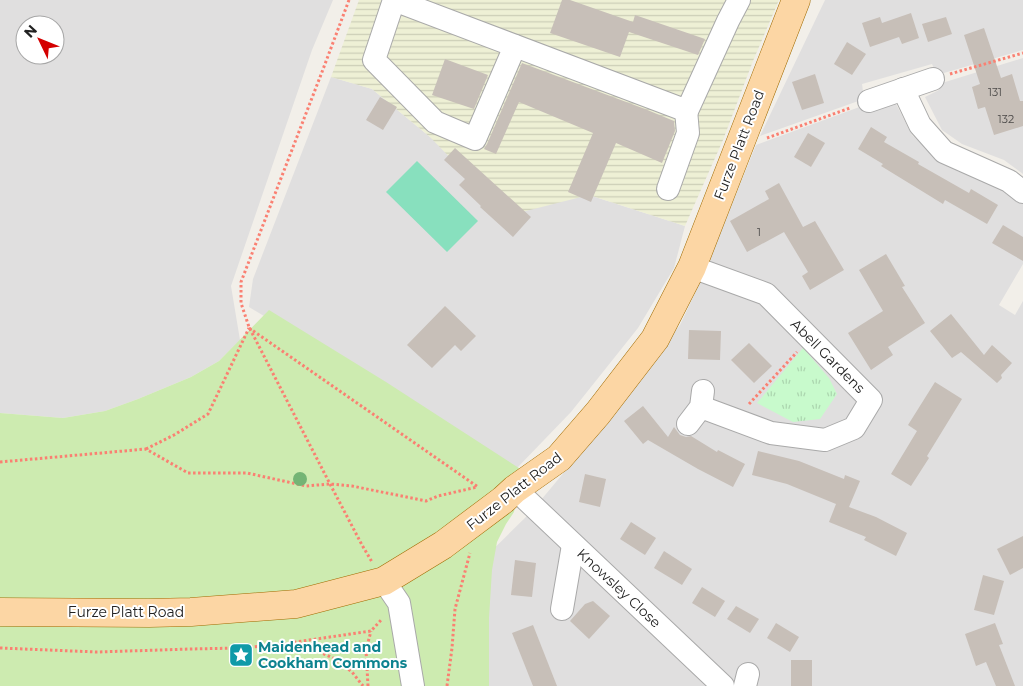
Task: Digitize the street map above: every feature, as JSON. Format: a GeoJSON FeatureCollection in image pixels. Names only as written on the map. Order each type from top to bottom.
{"type":"FeatureCollection","features":[{"type":"Feature","properties":{"kind":"main road","name":"Furze Platt Road"},"geometry":{"type":"LineString","coordinates":[[0,612],[191,612],[296,604],[391,592],[444,545],[559,458],[598,413],[654,339],[692,267],[796,0]]}},
{"type":"Feature","properties":{"kind":"street"},"geometry":{"type":"LineString","coordinates":[[515,46],[475,139],[435,122],[374,60],[394,0],[686,110]]}},
{"type":"Feature","properties":{"kind":"street"},"geometry":{"type":"LineString","coordinates":[[668,189],[688,133],[686,110],[728,21],[740,0]]}},
{"type":"Feature","properties":{"kind":"street"},"geometry":{"type":"LineString","coordinates":[[870,101],[933,79]]}},
{"type":"Feature","properties":{"kind":"street"},"geometry":{"type":"LineString","coordinates":[[903,89],[920,125],[944,152],[1009,180],[1023,192]]}},
{"type":"Feature","properties":{"kind":"street","name":"Abell Gardens"},"geometry":{"type":"LineString","coordinates":[[692,267],[766,294],[871,400],[854,428],[826,440],[771,433],[697,407]]}},
{"type":"Feature","properties":{"kind":"street","name":"Knowsley Close"},"geometry":{"type":"LineString","coordinates":[[509,495],[573,544],[723,686]]}},
{"type":"Feature","properties":{"kind":"street"},"geometry":{"type":"LineString","coordinates":[[562,609],[573,544]]}},
{"type":"Feature","properties":{"kind":"street"},"geometry":{"type":"LineString","coordinates":[[391,592],[413,686]]}},
{"type":"Feature","properties":{"kind":"path"},"geometry":{"type":"LineString","coordinates":[[348,0],[242,282],[241,303],[249,327],[330,484],[362,545],[391,592],[371,631],[366,650],[368,686]]}},
{"type":"Feature","properties":{"kind":"path"},"geometry":{"type":"LineString","coordinates":[[933,79],[1023,53]]}},
{"type":"Feature","properties":{"kind":"path"},"geometry":{"type":"LineString","coordinates":[[738,148],[870,101]]}},
{"type":"Feature","properties":{"kind":"path"},"geometry":{"type":"LineString","coordinates":[[0,462],[146,449],[174,435],[208,414],[249,327]]}},
{"type":"Feature","properties":{"kind":"path"},"geometry":{"type":"LineString","coordinates":[[249,327],[477,487],[509,495]]}},
{"type":"Feature","properties":{"kind":"path"},"geometry":{"type":"LineString","coordinates":[[735,419],[810,338]]}},
{"type":"Feature","properties":{"kind":"path"},"geometry":{"type":"LineString","coordinates":[[146,449],[188,473],[247,473],[306,486],[330,484],[352,486],[426,501],[438,496],[477,487]]}},
{"type":"Feature","properties":{"kind":"path"},"geometry":{"type":"LineString","coordinates":[[447,686],[455,609],[470,552]]}},
{"type":"Feature","properties":{"kind":"path"},"geometry":{"type":"LineString","coordinates":[[0,648],[97,652],[242,648],[284,644],[371,631]]}},
{"type":"Feature","properties":{"kind":"path"},"geometry":{"type":"LineString","coordinates":[[284,644],[311,648],[333,658],[352,672],[363,686]]}},
{"type":"Feature","properties":{"kind":"shaded area"},"geometry":{"type":"Polygon","coordinates":[[[0,0],[333,0],[312,50],[231,286],[240,340],[219,361],[191,377],[105,411],[63,418],[0,413],[0,0]]]}},
{"type":"Feature","properties":{"kind":"shaded area"},"geometry":{"type":"Polygon","coordinates":[[[825,0],[1023,0],[1023,50],[937,75],[932,64],[862,84],[864,99],[760,136],[825,0]]]}},
{"type":"Feature","properties":{"kind":"shaded area"},"geometry":{"type":"Polygon","coordinates":[[[1023,58],[1023,174],[1004,160],[962,144],[942,130],[925,97],[939,90],[942,83],[1023,58]]]}},
{"type":"Feature","properties":{"kind":"shaded area"},"geometry":{"type":"Polygon","coordinates":[[[331,77],[372,89],[430,137],[589,195],[685,226],[674,268],[638,328],[571,412],[517,468],[249,307],[253,279],[331,77]]]}},
{"type":"Feature","properties":{"kind":"shaded area"},"geometry":{"type":"Polygon","coordinates":[[[895,102],[912,135],[938,159],[1003,190],[1023,204],[1023,264],[999,305],[1015,315],[1023,301],[1023,686],[467,686],[474,568],[531,512],[680,325],[700,283],[756,145],[865,105],[895,102]]]}},
{"type":"Feature","properties":{"kind":"green space"},"geometry":{"type":"Polygon","coordinates":[[[359,0],[779,0],[723,140],[685,226],[589,195],[518,213],[486,195],[430,137],[372,89],[331,77],[359,0]]]}},
{"type":"Feature","properties":{"kind":"green space"},"geometry":{"type":"Polygon","coordinates":[[[417,161],[478,221],[447,252],[386,192],[417,161]]]}},
{"type":"Feature","properties":{"kind":"green space"},"geometry":{"type":"Polygon","coordinates":[[[269,310],[386,382],[522,470],[514,512],[497,542],[492,570],[489,618],[489,686],[0,686],[0,413],[63,418],[105,411],[138,399],[191,377],[219,361],[269,310]]]}},
{"type":"Feature","properties":{"kind":"green space"},"geometry":{"type":"Polygon","coordinates":[[[803,348],[829,378],[837,394],[820,419],[793,422],[757,403],[803,348]]]}},
{"type":"Feature","properties":{"kind":"building"},"geometry":{"type":"Polygon","coordinates":[[[562,0],[570,0],[633,22],[635,15],[705,39],[698,55],[629,32],[620,57],[550,33],[562,0]]]}},
{"type":"Feature","properties":{"kind":"building"},"geometry":{"type":"Polygon","coordinates":[[[911,13],[919,38],[902,44],[899,37],[870,47],[862,23],[880,17],[882,23],[911,13]]]}},
{"type":"Feature","properties":{"kind":"building"},"geometry":{"type":"Polygon","coordinates":[[[946,17],[952,34],[928,42],[922,24],[946,17]]]}},
{"type":"Feature","properties":{"kind":"building"},"geometry":{"type":"Polygon","coordinates":[[[984,28],[1001,78],[1012,74],[1020,101],[1023,101],[1023,126],[994,135],[985,107],[978,109],[972,87],[980,84],[964,35],[984,28]]]}},
{"type":"Feature","properties":{"kind":"building"},"geometry":{"type":"Polygon","coordinates":[[[847,42],[866,54],[852,75],[834,64],[847,42]]]}},
{"type":"Feature","properties":{"kind":"building"},"geometry":{"type":"Polygon","coordinates":[[[445,59],[488,75],[474,109],[432,95],[445,59]]]}},
{"type":"Feature","properties":{"kind":"building"},"geometry":{"type":"Polygon","coordinates":[[[522,63],[674,121],[675,131],[662,163],[616,143],[591,202],[568,192],[593,133],[519,102],[496,154],[484,149],[522,63]]]}},
{"type":"Feature","properties":{"kind":"building"},"geometry":{"type":"Polygon","coordinates":[[[815,74],[824,103],[802,110],[792,82],[815,74]]]}},
{"type":"Feature","properties":{"kind":"building"},"geometry":{"type":"Polygon","coordinates":[[[380,97],[397,107],[383,130],[366,120],[380,97]]]}},
{"type":"Feature","properties":{"kind":"building"},"geometry":{"type":"Polygon","coordinates":[[[871,127],[887,137],[884,142],[919,162],[918,164],[969,193],[971,189],[998,205],[987,224],[945,200],[943,204],[881,166],[883,164],[858,149],[871,127]]]}},
{"type":"Feature","properties":{"kind":"building"},"geometry":{"type":"Polygon","coordinates":[[[808,133],[825,143],[811,167],[794,157],[808,133]]]}},
{"type":"Feature","properties":{"kind":"building"},"geometry":{"type":"Polygon","coordinates":[[[455,148],[531,217],[513,237],[459,185],[465,179],[444,160],[455,148]]]}},
{"type":"Feature","properties":{"kind":"building"},"geometry":{"type":"Polygon","coordinates":[[[779,183],[803,227],[815,221],[844,270],[810,290],[802,276],[808,272],[784,232],[747,252],[730,221],[769,199],[765,191],[779,183]]]}},
{"type":"Feature","properties":{"kind":"building"},"geometry":{"type":"Polygon","coordinates":[[[1003,225],[1023,237],[1023,261],[992,243],[1003,225]]]}},
{"type":"Feature","properties":{"kind":"building"},"geometry":{"type":"Polygon","coordinates":[[[886,254],[905,286],[902,287],[925,323],[888,347],[893,355],[871,370],[848,333],[883,311],[859,270],[886,254]]]}},
{"type":"Feature","properties":{"kind":"building"},"geometry":{"type":"Polygon","coordinates":[[[445,306],[476,336],[461,351],[455,345],[432,368],[407,345],[445,306]]]}},
{"type":"Feature","properties":{"kind":"building"},"geometry":{"type":"Polygon","coordinates":[[[951,314],[984,355],[992,345],[1012,363],[1001,375],[1002,378],[997,383],[961,352],[952,358],[930,331],[951,314]]]}},
{"type":"Feature","properties":{"kind":"building"},"geometry":{"type":"Polygon","coordinates":[[[689,330],[721,331],[720,360],[688,359],[689,330]]]}},
{"type":"Feature","properties":{"kind":"building"},"geometry":{"type":"Polygon","coordinates":[[[749,343],[772,366],[754,383],[731,360],[749,343]]]}},
{"type":"Feature","properties":{"kind":"building"},"geometry":{"type":"Polygon","coordinates":[[[935,382],[962,399],[911,486],[891,474],[917,431],[908,425],[935,382]]]}},
{"type":"Feature","properties":{"kind":"building"},"geometry":{"type":"Polygon","coordinates":[[[643,406],[668,437],[674,427],[680,435],[691,436],[717,452],[718,450],[745,464],[733,487],[648,440],[643,444],[624,421],[643,406]]]}},
{"type":"Feature","properties":{"kind":"building"},"geometry":{"type":"Polygon","coordinates":[[[758,451],[799,461],[844,479],[845,475],[860,481],[849,507],[876,517],[907,533],[896,556],[864,540],[866,537],[829,522],[836,504],[787,484],[752,475],[758,451]]]}},
{"type":"Feature","properties":{"kind":"building"},"geometry":{"type":"Polygon","coordinates":[[[585,474],[606,479],[600,507],[579,502],[585,474]]]}},
{"type":"Feature","properties":{"kind":"building"},"geometry":{"type":"Polygon","coordinates":[[[631,522],[656,538],[645,555],[620,539],[631,522]]]}},
{"type":"Feature","properties":{"kind":"building"},"geometry":{"type":"Polygon","coordinates":[[[1023,536],[1023,568],[1010,575],[997,549],[1023,536]]]}},
{"type":"Feature","properties":{"kind":"building"},"geometry":{"type":"Polygon","coordinates":[[[664,551],[692,569],[682,585],[654,568],[664,551]]]}},
{"type":"Feature","properties":{"kind":"building"},"geometry":{"type":"Polygon","coordinates":[[[515,560],[536,563],[532,597],[511,595],[515,560]]]}},
{"type":"Feature","properties":{"kind":"building"},"geometry":{"type":"Polygon","coordinates":[[[983,575],[1004,581],[994,615],[974,610],[983,575]]]}},
{"type":"Feature","properties":{"kind":"building"},"geometry":{"type":"Polygon","coordinates":[[[702,587],[725,601],[715,617],[692,603],[702,587]]]}},
{"type":"Feature","properties":{"kind":"building"},"geometry":{"type":"Polygon","coordinates":[[[593,601],[610,616],[589,639],[570,621],[585,604],[593,601]]]}},
{"type":"Feature","properties":{"kind":"building"},"geometry":{"type":"Polygon","coordinates":[[[736,606],[759,619],[750,633],[727,619],[736,606]]]}},
{"type":"Feature","properties":{"kind":"building"},"geometry":{"type":"Polygon","coordinates":[[[776,623],[799,637],[790,652],[767,638],[776,623]]]}},
{"type":"Feature","properties":{"kind":"building"},"geometry":{"type":"Polygon","coordinates":[[[995,623],[1003,644],[999,645],[1015,686],[996,686],[986,662],[976,666],[965,634],[995,623]]]}},
{"type":"Feature","properties":{"kind":"building"},"geometry":{"type":"Polygon","coordinates":[[[533,625],[557,686],[533,686],[512,633],[533,625]]]}},
{"type":"Feature","properties":{"kind":"building"},"geometry":{"type":"Polygon","coordinates":[[[791,660],[812,660],[812,686],[791,686],[791,660]]]}},
{"type":"Feature","properties":{"kind":"place","name":"Maidenhead and Cookham Commons"},"geometry":{"type":"Point","coordinates":[241,655]}}]}
